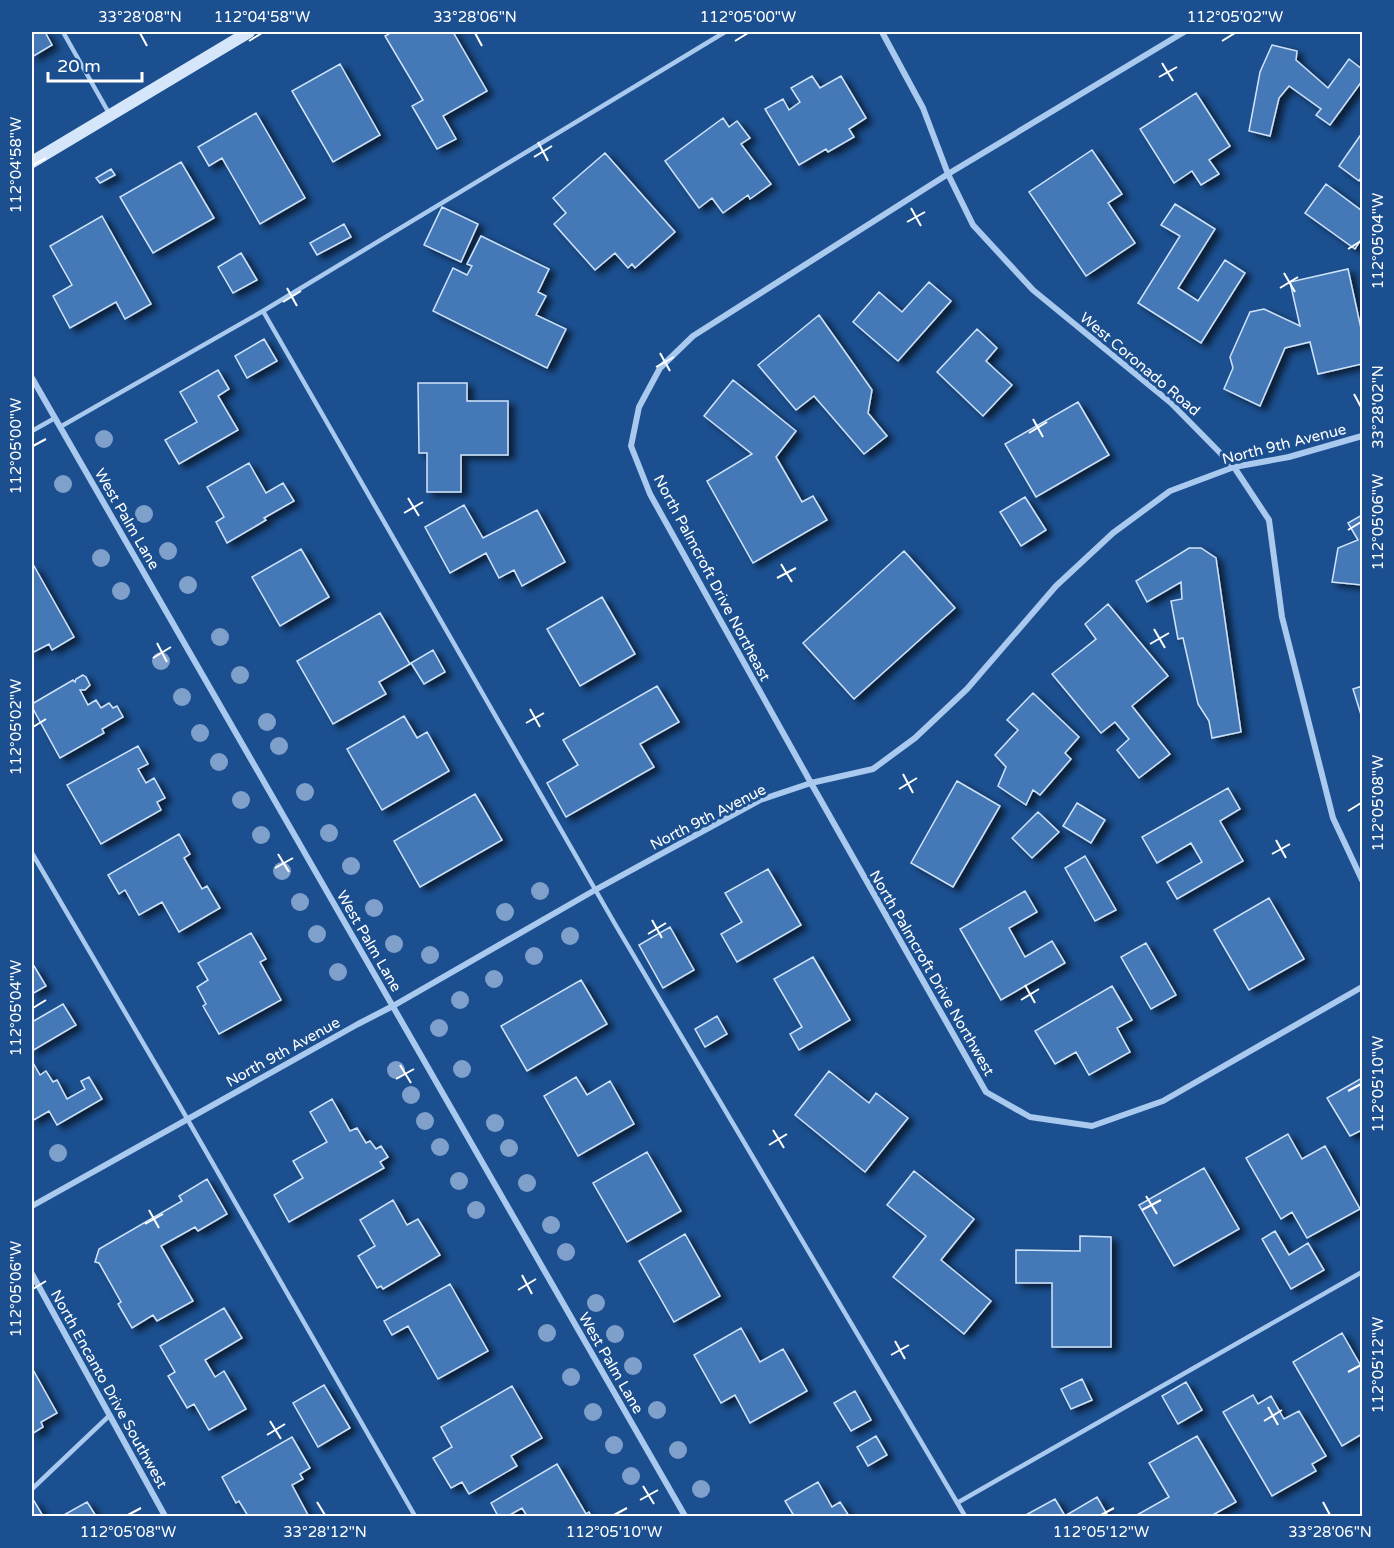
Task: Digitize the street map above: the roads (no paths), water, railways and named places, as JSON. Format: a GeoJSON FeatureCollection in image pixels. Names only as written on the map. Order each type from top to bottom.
{"type":"FeatureCollection","features":[{"type":"Feature","properties":{"kind":"main road"},"geometry":{"type":"LineString","coordinates":[[32,162],[249,32]]}},
{"type":"Feature","properties":{"kind":"street","name":"West Coronado Road"},"geometry":{"type":"LineString","coordinates":[[882,32],[923,108],[948,174],[973,225],[1033,290],[1171,403],[1234,467],[1269,520],[1282,617],[1333,818],[1362,880]]}},
{"type":"Feature","properties":{"kind":"street","name":"North Palmcroft Drive Northeast"},"geometry":{"type":"LineString","coordinates":[[811,783],[650,494],[631,446],[639,407],[660,368],[693,336],[948,174],[1184,32]]}},
{"type":"Feature","properties":{"kind":"street","name":"West Palm Lane"},"geometry":{"type":"LineString","coordinates":[[32,378],[685,1516]]}},
{"type":"Feature","properties":{"kind":"street","name":"North 9th Avenue"},"geometry":{"type":"LineString","coordinates":[[32,1206],[760,800],[811,783],[873,769],[915,738],[967,689],[1056,585],[1113,533],[1170,491],[1234,467],[1289,457],[1362,436]]}},
{"type":"Feature","properties":{"kind":"street","name":"North Palmcroft Drive Northwest"},"geometry":{"type":"LineString","coordinates":[[811,783],[986,1092],[1030,1117],[1092,1126],[1163,1101],[1362,987]]}},
{"type":"Feature","properties":{"kind":"street","name":"North Encanto Drive Southwest"},"geometry":{"type":"LineString","coordinates":[[32,1274],[165,1516]]}},
{"type":"Feature","properties":{"kind":"lane"},"geometry":{"type":"LineString","coordinates":[[63,32],[110,115]]}},
{"type":"Feature","properties":{"kind":"lane"},"geometry":{"type":"LineString","coordinates":[[60,427],[263,311],[725,32]]}},
{"type":"Feature","properties":{"kind":"lane"},"geometry":{"type":"LineString","coordinates":[[263,311],[595,890],[965,1516]]}},
{"type":"Feature","properties":{"kind":"lane"},"geometry":{"type":"LineString","coordinates":[[32,431],[55,418]]}},
{"type":"Feature","properties":{"kind":"lane"},"geometry":{"type":"LineString","coordinates":[[32,853],[188,1118],[415,1516]]}},
{"type":"Feature","properties":{"kind":"lane"},"geometry":{"type":"LineString","coordinates":[[957,1503],[1362,1272]]}},
{"type":"Feature","properties":{"kind":"lane"},"geometry":{"type":"LineString","coordinates":[[32,1490],[110,1415]]}}]}
